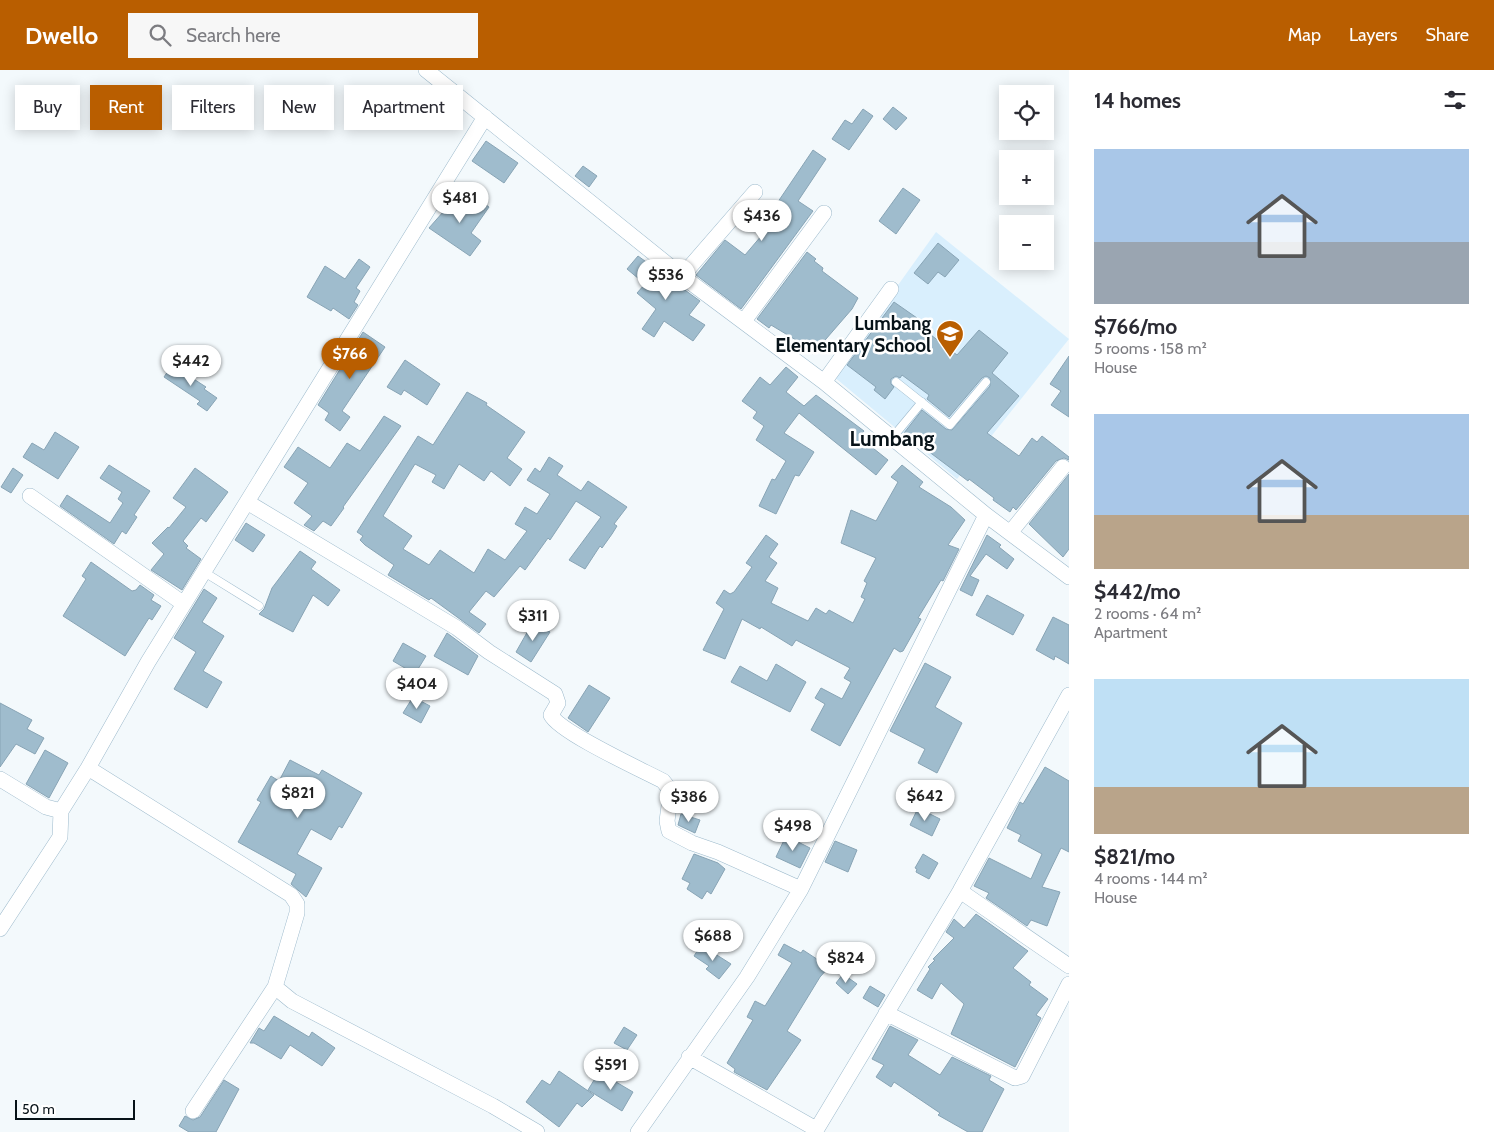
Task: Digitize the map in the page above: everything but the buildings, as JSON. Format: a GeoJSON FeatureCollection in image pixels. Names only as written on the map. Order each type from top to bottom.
{"type":"FeatureCollection","features":[{"type":"Feature","properties":{"kind":"street"},"geometry":{"type":"LineString","coordinates":[[426,70],[682,276],[824,382],[986,515],[1069,578]]}},
{"type":"Feature","properties":{"kind":"street"},"geometry":{"type":"LineString","coordinates":[[0,929],[60,838],[61,810],[88,768],[148,662],[485,117]]}},
{"type":"Feature","properties":{"kind":"street"},"geometry":{"type":"LineString","coordinates":[[682,276],[755,192]]}},
{"type":"Feature","properties":{"kind":"street"},"geometry":{"type":"LineString","coordinates":[[744,321],[824,213]]}},
{"type":"Feature","properties":{"kind":"street"},"geometry":{"type":"LineString","coordinates":[[824,382],[891,289]]}},
{"type":"Feature","properties":{"kind":"street"},"geometry":{"type":"LineString","coordinates":[[1010,533],[1063,467]]}},
{"type":"Feature","properties":{"kind":"street"},"geometry":{"type":"LineString","coordinates":[[30,496],[184,604]]}},
{"type":"Feature","properties":{"kind":"street"},"geometry":{"type":"LineString","coordinates":[[247,502],[457,628],[489,652],[555,694],[558,703],[552,715],[553,719],[571,732],[663,782],[671,791],[667,821],[669,831],[692,843],[718,852],[801,889]]}},
{"type":"Feature","properties":{"kind":"street"},"geometry":{"type":"LineString","coordinates":[[638,1132],[747,977],[801,889],[986,515]]}},
{"type":"Feature","properties":{"kind":"street"},"geometry":{"type":"LineString","coordinates":[[689,1057],[815,1131],[960,891],[1069,695]]}},
{"type":"Feature","properties":{"kind":"street"},"geometry":{"type":"LineString","coordinates":[[88,768],[291,895],[297,904],[297,913],[275,988],[193,1111]]}},
{"type":"Feature","properties":{"kind":"street"},"geometry":{"type":"LineString","coordinates":[[0,779],[46,806],[61,810]]}},
{"type":"Feature","properties":{"kind":"street"},"geometry":{"type":"LineString","coordinates":[[960,891],[1069,966]]}},
{"type":"Feature","properties":{"kind":"street"},"geometry":{"type":"LineString","coordinates":[[886,1013],[1014,1078],[1022,1076],[1069,984]]}},
{"type":"Feature","properties":{"kind":"street"},"geometry":{"type":"LineString","coordinates":[[275,988],[292,1001],[494,1106],[537,1132]]}},
{"type":"Feature","properties":{"kind":"lane"},"geometry":{"type":"LineString","coordinates":[[896,382],[950,425],[986,382]]}},
{"type":"Feature","properties":{"kind":"lane"},"geometry":{"type":"LineString","coordinates":[[892,438],[922,402]]}},
{"type":"Feature","properties":{"kind":"lane"},"geometry":{"type":"LineString","coordinates":[[204,572],[258,606]]}},
{"type":"Feature","properties":{"kind":"shaded area","name":"Lumbang Elementary School"},"geometry":{"type":"Polygon","coordinates":[[[936,232],[1069,339],[957,479],[833,376],[936,232]]]}},
{"type":"Feature","properties":{"kind":"place","name":"Lumbang Elementary School"},"geometry":{"type":"Point","coordinates":[950,358]}},
{"type":"Feature","properties":{"kind":"district","name":"Lumbang"},"geometry":{"type":"Point","coordinates":[892,439]}}]}
